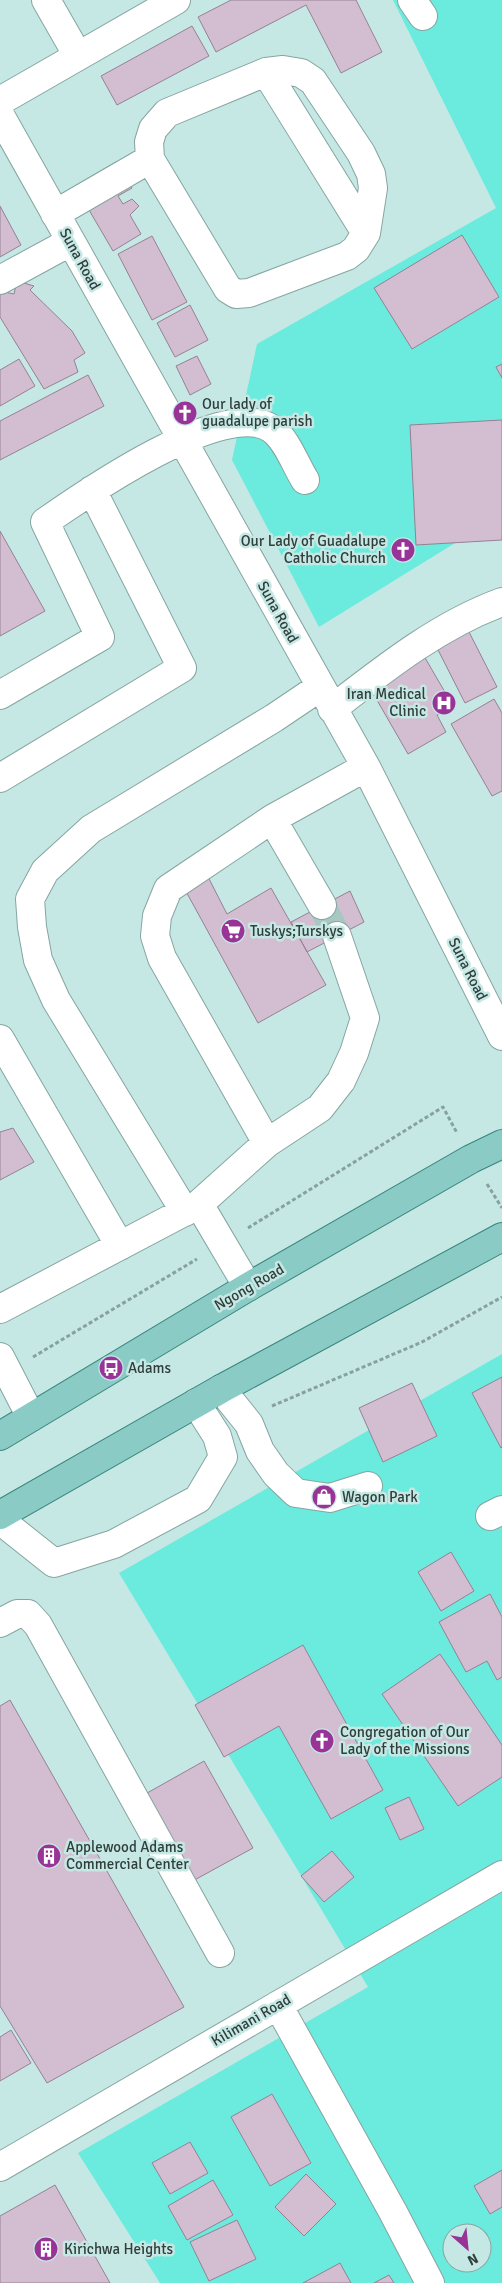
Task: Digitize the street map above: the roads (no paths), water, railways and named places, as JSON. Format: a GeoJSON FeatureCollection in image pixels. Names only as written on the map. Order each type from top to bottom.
{"type":"FeatureCollection","features":[{"type":"Feature","properties":{"kind":"main road","name":"Ngong Road"},"geometry":{"type":"LineString","coordinates":[[0,1436],[248,1287],[471,1159],[502,1144]]}},
{"type":"Feature","properties":{"kind":"main road"},"geometry":{"type":"LineString","coordinates":[[0,1515],[221,1388],[502,1237]]}},
{"type":"Feature","properties":{"kind":"street"},"geometry":{"type":"LineString","coordinates":[[46,0],[78,56]]}},
{"type":"Feature","properties":{"kind":"street"},"geometry":{"type":"LineString","coordinates":[[0,101],[176,0]]}},
{"type":"Feature","properties":{"kind":"street"},"geometry":{"type":"LineString","coordinates":[[283,70],[300,73],[313,81],[361,153],[371,174],[373,188],[366,233],[356,249],[347,256],[249,293],[236,294],[228,289],[150,159],[149,142],[153,129],[167,113],[266,72],[283,70]]}},
{"type":"Feature","properties":{"kind":"street"},"geometry":{"type":"LineString","coordinates":[[266,72],[366,233]]}},
{"type":"Feature","properties":{"kind":"street","name":"Suna Road"},"geometry":{"type":"LineString","coordinates":[[0,115],[366,767],[502,1036]]}},
{"type":"Feature","properties":{"kind":"street"},"geometry":{"type":"LineString","coordinates":[[55,214],[150,159]]}},
{"type":"Feature","properties":{"kind":"street"},"geometry":{"type":"LineString","coordinates":[[0,280],[70,242]]}},
{"type":"Feature","properties":{"kind":"street"},"geometry":{"type":"LineString","coordinates":[[0,695],[100,637],[45,522],[92,490],[182,440],[215,426],[239,422],[254,422],[271,429],[283,442],[304,480]]}},
{"type":"Feature","properties":{"kind":"street"},"geometry":{"type":"LineString","coordinates":[[0,778],[182,668],[92,490]]}},
{"type":"Feature","properties":{"kind":"street"},"geometry":{"type":"LineString","coordinates":[[248,1287],[192,1208],[56,1000],[38,960],[32,927],[30,899],[45,871],[91,829],[274,718],[326,698],[382,670],[435,635],[486,608],[502,602]]}},
{"type":"Feature","properties":{"kind":"street"},"geometry":{"type":"LineString","coordinates":[[266,1143],[162,958],[155,936],[157,916],[168,889],[272,819],[366,767]]}},
{"type":"Feature","properties":{"kind":"street"},"geometry":{"type":"LineString","coordinates":[[272,819],[322,905]]}},
{"type":"Feature","properties":{"kind":"street"},"geometry":{"type":"LineString","coordinates":[[0,1309],[192,1208],[266,1143],[320,1108],[341,1081],[354,1053],[365,1018],[337,936]]}},
{"type":"Feature","properties":{"kind":"street"},"geometry":{"type":"LineString","coordinates":[[0,1039],[120,1246]]}},
{"type":"Feature","properties":{"kind":"street"},"geometry":{"type":"LineString","coordinates":[[0,1357],[31,1417]]}},
{"type":"Feature","properties":{"kind":"street"},"geometry":{"type":"LineString","coordinates":[[221,1388],[249,1424],[260,1451],[276,1474],[296,1493],[330,1498],[368,1486]]}},
{"type":"Feature","properties":{"kind":"street"},"geometry":{"type":"LineString","coordinates":[[0,1520],[54,1563],[114,1544],[198,1499],[223,1457],[217,1436],[196,1403]]}},
{"type":"Feature","properties":{"kind":"street"},"geometry":{"type":"LineString","coordinates":[[0,1623],[17,1614],[28,1614],[38,1625],[220,1953]]}},
{"type":"Feature","properties":{"kind":"street","name":"Kilimani Road"},"geometry":{"type":"LineString","coordinates":[[2,2161],[502,1875]]}},
{"type":"Feature","properties":{"kind":"street"},"geometry":{"type":"LineString","coordinates":[[278,2004],[430,2283]]}},
{"type":"Feature","properties":{"kind":"tunnel"},"geometry":{"type":"LineString","coordinates":[[322,905],[337,936]]}},
{"type":"Feature","properties":{"kind":"place","name":"Our lady of guadalupe parish"},"geometry":{"type":"Point","coordinates":[185,413]}},
{"type":"Feature","properties":{"kind":"place","name":"Our Lady of Guadalupe Catholic Church"},"geometry":{"type":"Point","coordinates":[403,550]}},
{"type":"Feature","properties":{"kind":"place","name":"Iran Medical Clinic"},"geometry":{"type":"Point","coordinates":[444,703]}},
{"type":"Feature","properties":{"kind":"place","name":"Tuskys;Turskys"},"geometry":{"type":"Point","coordinates":[233,931]}},
{"type":"Feature","properties":{"kind":"place","name":"Adams"},"geometry":{"type":"Point","coordinates":[111,1368]}},
{"type":"Feature","properties":{"kind":"place","name":"Wagon Park"},"geometry":{"type":"Point","coordinates":[324,1497]}},
{"type":"Feature","properties":{"kind":"place","name":"Congregation of Our Lady of the Missions"},"geometry":{"type":"Point","coordinates":[322,1741]}},
{"type":"Feature","properties":{"kind":"place","name":"Applewood Adams Commercial Center"},"geometry":{"type":"Point","coordinates":[49,1856]}},
{"type":"Feature","properties":{"kind":"place","name":"Kirichwa Heights"},"geometry":{"type":"Point","coordinates":[46,2249]}}]}
